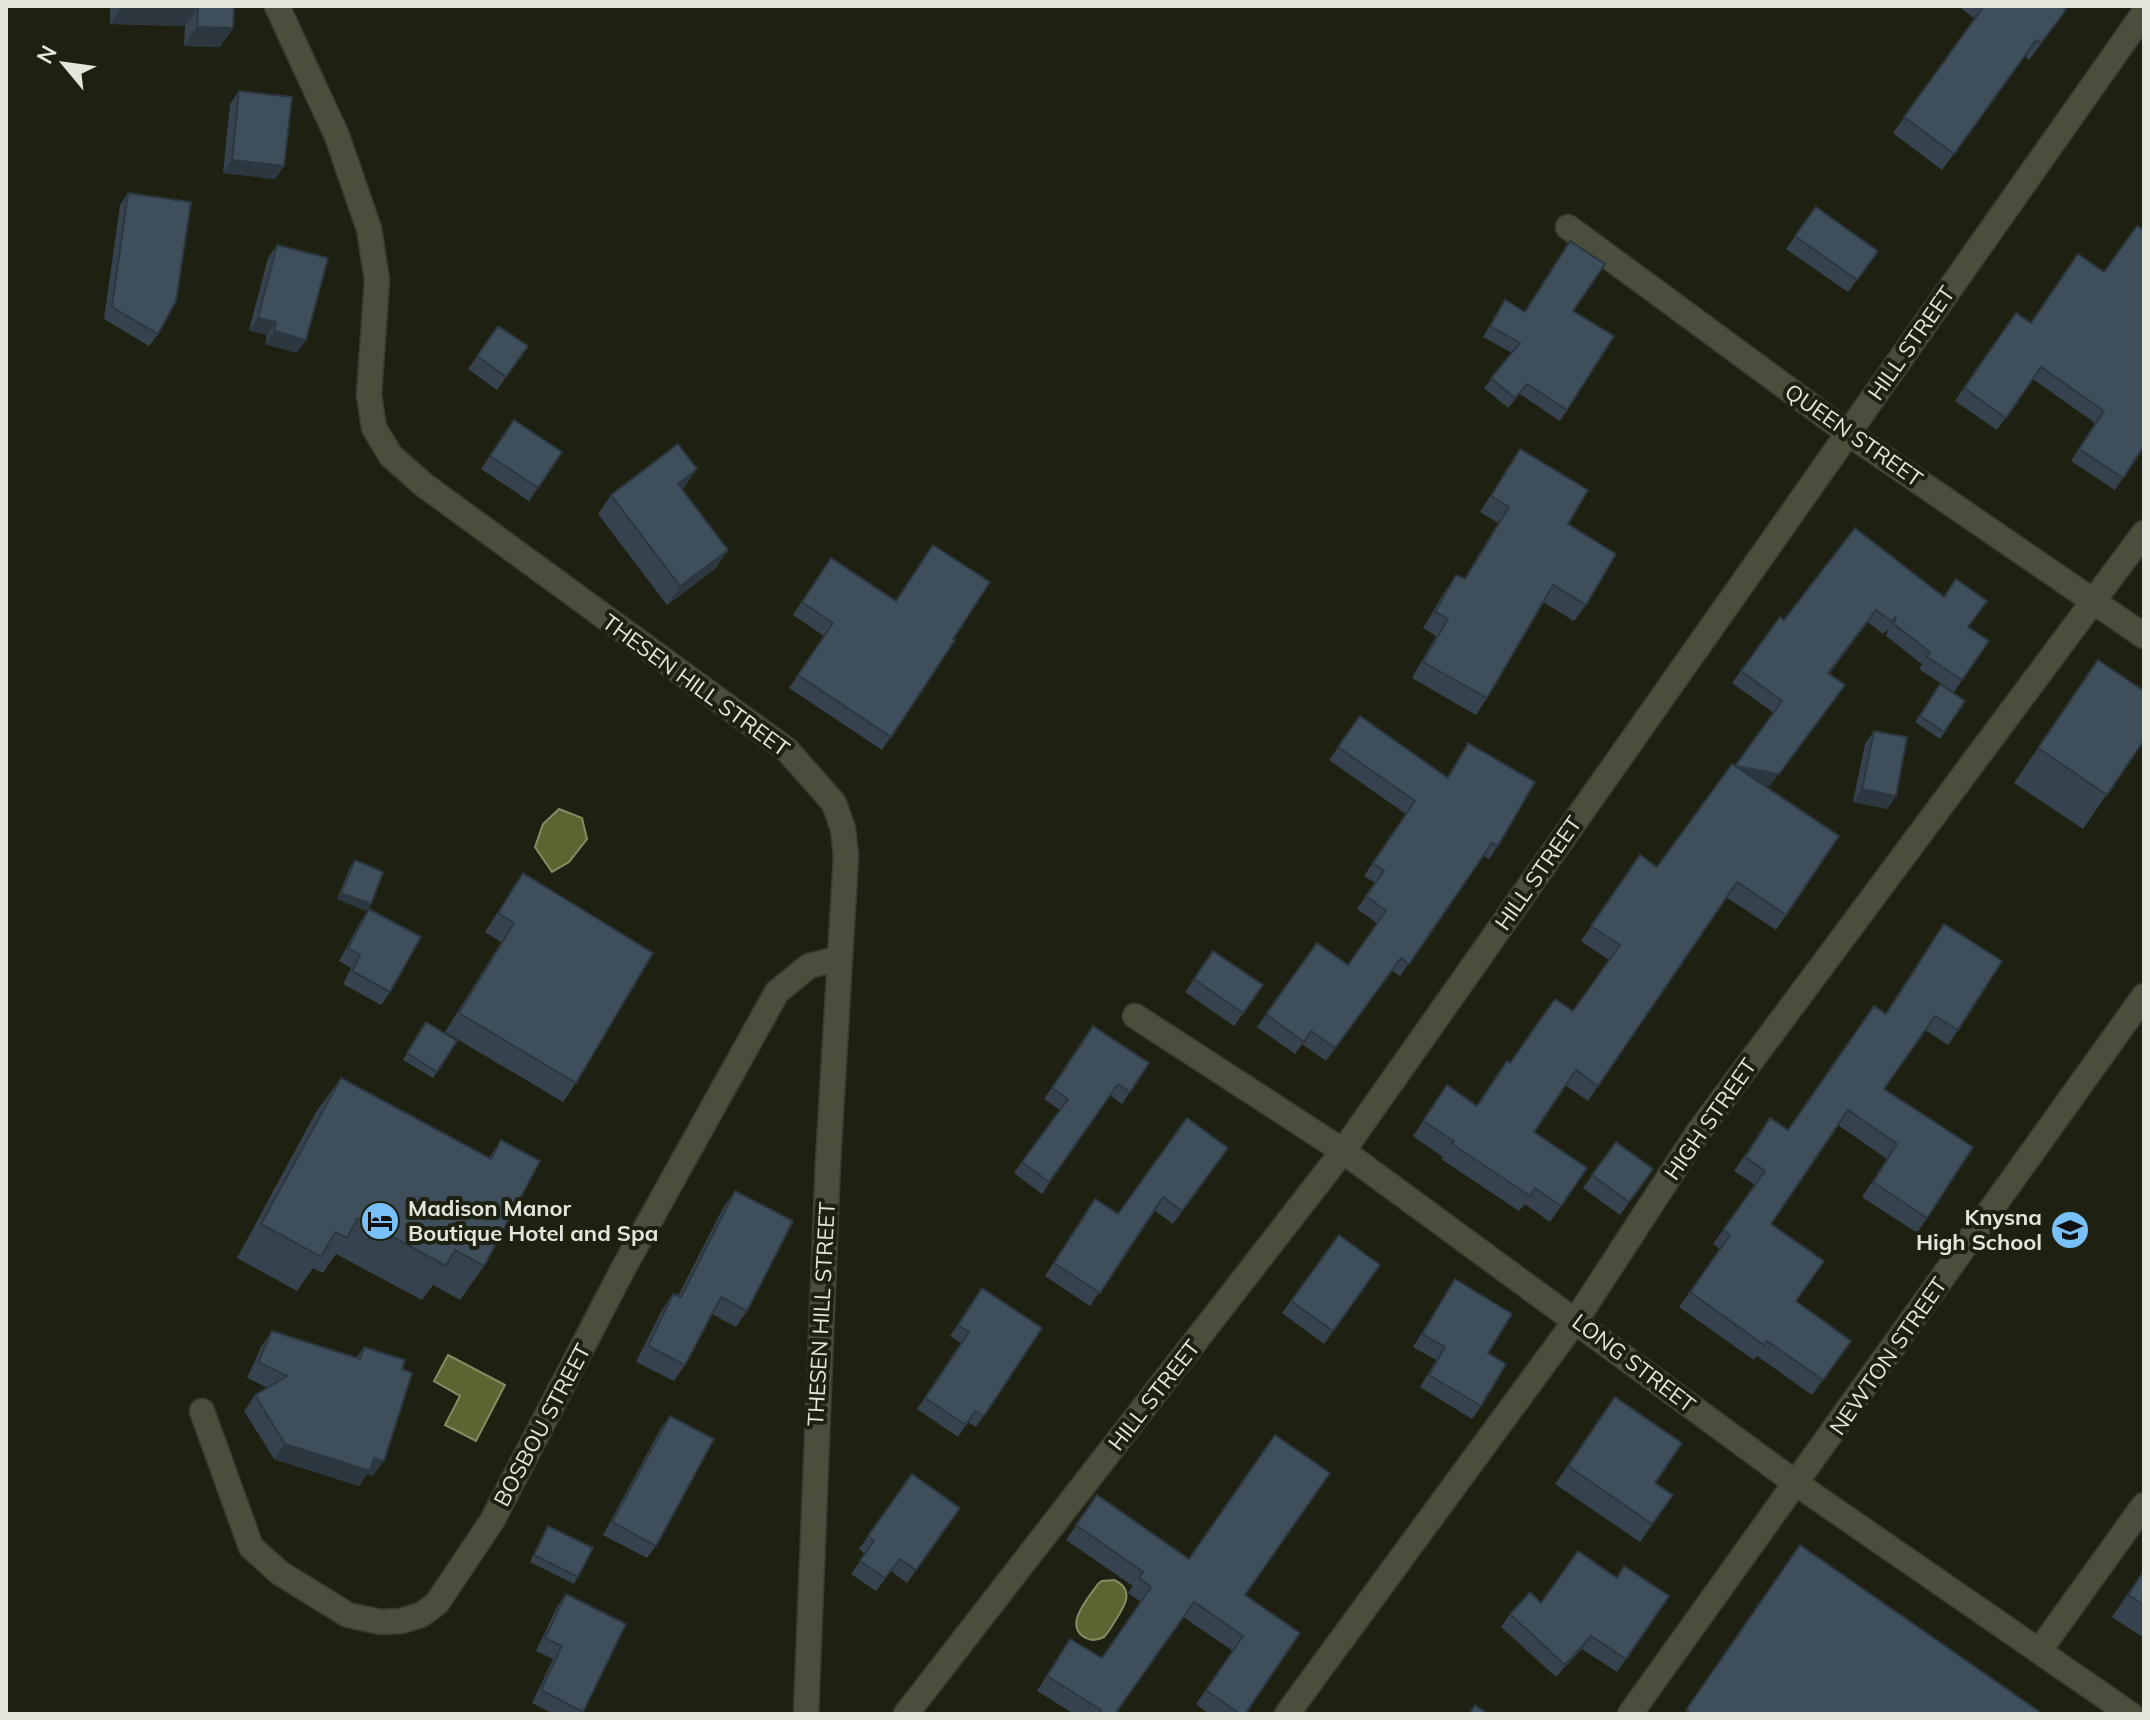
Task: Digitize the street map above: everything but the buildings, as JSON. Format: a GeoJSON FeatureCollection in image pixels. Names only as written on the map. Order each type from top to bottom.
{"type":"FeatureCollection","features":[{"type":"Feature","properties":{"kind":"street","name":"THESEN HILL STREET"},"geometry":{"type":"LineString","coordinates":[[277,6],[337,136],[369,229],[377,280],[369,395],[374,428],[391,456],[424,485],[787,750],[834,803],[843,829],[846,856],[828,1162],[806,1714]]}},
{"type":"Feature","properties":{"kind":"street","name":"HILL STREET"},"geometry":{"type":"LineString","coordinates":[[906,1714],[1343,1151],[2144,13]]}},
{"type":"Feature","properties":{"kind":"street","name":"QUEEN STREET"},"geometry":{"type":"LineString","coordinates":[[1568,227],[1848,433],[2144,636]]}},
{"type":"Feature","properties":{"kind":"street","name":"HIGH STREET"},"geometry":{"type":"LineString","coordinates":[[1287,1714],[1576,1320],[1699,1131],[2144,533]]}},
{"type":"Feature","properties":{"kind":"street","name":"BOSBOU STREET"},"geometry":{"type":"LineString","coordinates":[[202,1411],[251,1547],[280,1573],[348,1615],[381,1622],[401,1621],[421,1615],[437,1603],[492,1521],[624,1267],[777,992],[809,966],[840,958]]}},
{"type":"Feature","properties":{"kind":"street","name":"NEWTON STREET"},"geometry":{"type":"LineString","coordinates":[[1630,1714],[2144,996]]}},
{"type":"Feature","properties":{"kind":"street","name":"LONG STREET"},"geometry":{"type":"LineString","coordinates":[[1135,1016],[1343,1151],[1797,1484],[2130,1714]]}},
{"type":"Feature","properties":{"kind":"street"},"geometry":{"type":"LineString","coordinates":[[2039,1651],[2144,1505]]}},
{"type":"Feature","properties":{"kind":"shaded area"},"geometry":{"type":"Polygon","coordinates":[[[559,809],[582,818],[587,839],[569,862],[552,872],[535,847],[543,824],[559,809]]]}},
{"type":"Feature","properties":{"kind":"shaded area"},"geometry":{"type":"Polygon","coordinates":[[[448,1355],[505,1385],[476,1441],[445,1425],[460,1396],[434,1381],[448,1355]]]}},
{"type":"Feature","properties":{"kind":"shaded area"},"geometry":{"type":"Polygon","coordinates":[[[1114,1580],[1125,1589],[1124,1605],[1104,1637],[1088,1639],[1079,1633],[1076,1626],[1080,1611],[1098,1584],[1114,1580]]]}},
{"type":"Feature","properties":{"kind":"place","name":"Madison Manor Boutique Hotel and Spa"},"geometry":{"type":"Point","coordinates":[380,1221]}},
{"type":"Feature","properties":{"kind":"place","name":"Knysna High School"},"geometry":{"type":"Point","coordinates":[2070,1230]}}]}
